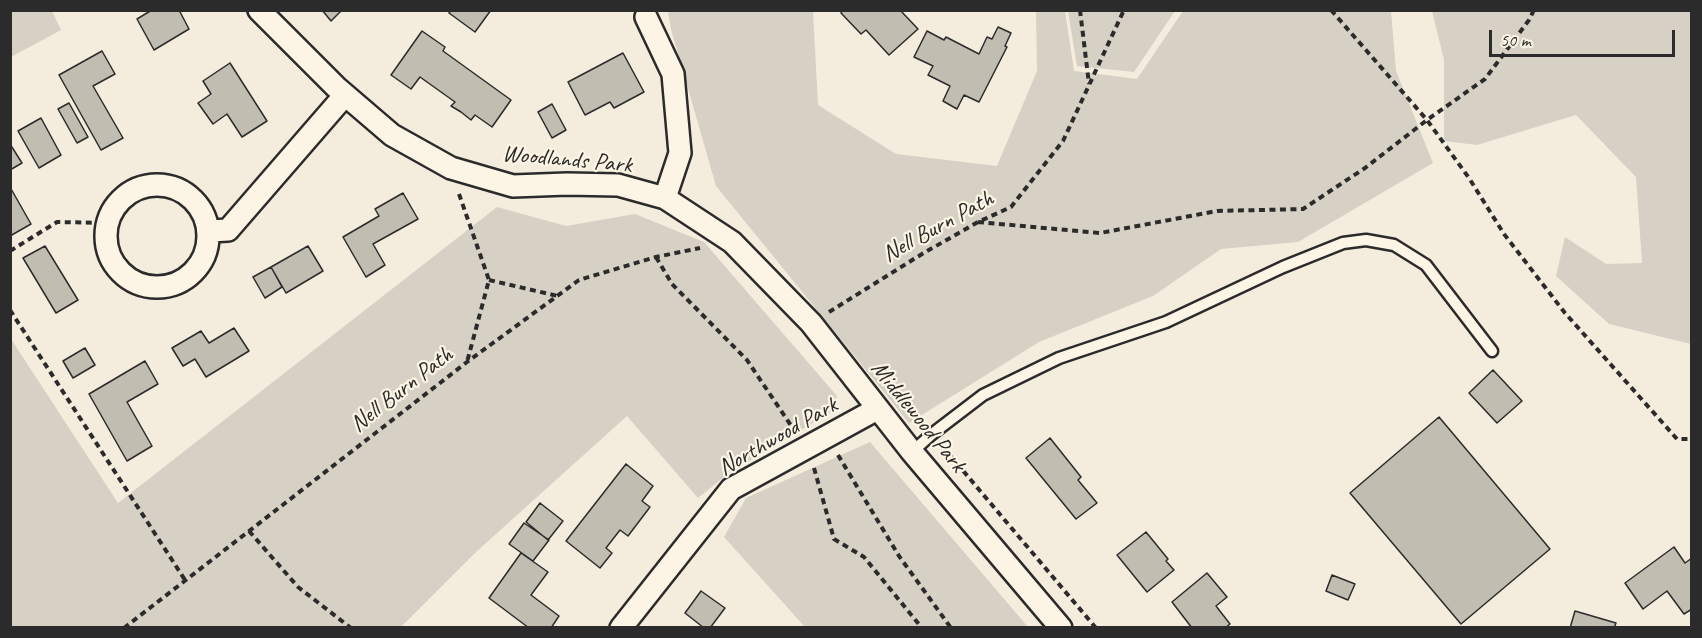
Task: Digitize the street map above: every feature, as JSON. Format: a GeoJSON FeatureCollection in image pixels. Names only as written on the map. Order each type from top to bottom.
{"type":"FeatureCollection","features":[{"type":"Feature","properties":{"kind":"street","name":"Woodlands Park"},"geometry":{"type":"LineString","coordinates":[[259,10],[345,95],[392,135],[451,168],[513,186],[618,185],[665,198],[732,242]]}},
{"type":"Feature","properties":{"kind":"street"},"geometry":{"type":"LineString","coordinates":[[646,17],[673,74],[680,153],[665,198]]}},
{"type":"Feature","properties":{"kind":"street"},"geometry":{"type":"LineString","coordinates":[[209,231],[228,230],[345,95]]}},
{"type":"Feature","properties":{"kind":"street"},"geometry":{"type":"LineString","coordinates":[[145,185],[168,185],[185,192],[196,201],[206,217],[209,231],[208,248],[200,265],[186,279],[170,286],[151,287],[134,282],[114,264],[109,255],[106,237],[107,223],[120,200],[134,189],[145,185]]}},
{"type":"Feature","properties":{"kind":"street","name":"Middlewood Park"},"geometry":{"type":"LineString","coordinates":[[732,242],[811,324],[912,452],[1061,627]]}},
{"type":"Feature","properties":{"kind":"street","name":"Northwood Park"},"geometry":{"type":"LineString","coordinates":[[621,627],[731,489],[877,409]]}},
{"type":"Feature","properties":{"kind":"lane"},"geometry":{"type":"LineString","coordinates":[[912,452],[983,395],[1059,358],[1166,322],[1283,267],[1343,243],[1366,240],[1394,245],[1426,265],[1491,351]]}},
{"type":"Feature","properties":{"kind":"path"},"geometry":{"type":"LineString","coordinates":[[1080,10],[1089,85]]}},
{"type":"Feature","properties":{"kind":"path","name":"Nell Burn Path"},"geometry":{"type":"LineString","coordinates":[[811,324],[922,254],[978,222],[1011,207],[1063,141],[1124,10]]}},
{"type":"Feature","properties":{"kind":"path"},"geometry":{"type":"LineString","coordinates":[[1331,10],[1427,120],[1469,177],[1504,234],[1565,313],[1677,439],[1692,439]]}},
{"type":"Feature","properties":{"kind":"path"},"geometry":{"type":"LineString","coordinates":[[978,222],[1100,233],[1217,211],[1303,209],[1365,168],[1427,120],[1485,80],[1534,10]]}},
{"type":"Feature","properties":{"kind":"path"},"geometry":{"type":"LineString","coordinates":[[451,168],[489,280],[467,362]]}},
{"type":"Feature","properties":{"kind":"path"},"geometry":{"type":"LineString","coordinates":[[10,251],[57,222],[107,223]]}},
{"type":"Feature","properties":{"kind":"path","name":"Nell Burn Path"},"geometry":{"type":"LineString","coordinates":[[123,627],[467,362],[579,280],[656,256],[732,242]]}},
{"type":"Feature","properties":{"kind":"path"},"geometry":{"type":"LineString","coordinates":[[656,256],[672,284],[747,360],[807,448],[834,539],[864,557],[922,627]]}},
{"type":"Feature","properties":{"kind":"path"},"geometry":{"type":"LineString","coordinates":[[489,280],[558,296]]}},
{"type":"Feature","properties":{"kind":"path"},"geometry":{"type":"LineString","coordinates":[[10,310],[185,580]]}},
{"type":"Feature","properties":{"kind":"path"},"geometry":{"type":"LineString","coordinates":[[932,434],[1096,627]]}},
{"type":"Feature","properties":{"kind":"path"},"geometry":{"type":"LineString","coordinates":[[828,437],[899,556],[951,627]]}},
{"type":"Feature","properties":{"kind":"path"},"geometry":{"type":"LineString","coordinates":[[249,531],[298,587],[351,627]]}},
{"type":"Feature","properties":{"kind":"shaded area"},"geometry":{"type":"Polygon","coordinates":[[[11,10],[52,11],[61,30],[11,57],[11,10]]]}},
{"type":"Feature","properties":{"kind":"shaded area"},"geometry":{"type":"Polygon","coordinates":[[[1068,10],[1175,11],[1134,72],[1077,66],[1068,10]]]}},
{"type":"Feature","properties":{"kind":"shaded area"},"geometry":{"type":"Polygon","coordinates":[[[668,11],[813,11],[818,105],[896,154],[997,166],[1037,71],[1036,11],[1065,11],[1074,71],[1137,79],[1183,11],[1391,11],[1396,71],[1433,163],[1298,242],[1221,249],[1153,296],[1039,342],[909,423],[716,186],[671,29],[668,11]]]}},
{"type":"Feature","properties":{"kind":"shaded area"},"geometry":{"type":"Polygon","coordinates":[[[1432,11],[1691,11],[1691,344],[1609,324],[1556,276],[1565,237],[1606,264],[1642,263],[1636,177],[1576,115],[1477,145],[1444,141],[1444,60],[1432,11]]]}},
{"type":"Feature","properties":{"kind":"shaded area"},"geometry":{"type":"Polygon","coordinates":[[[497,207],[566,226],[635,214],[704,242],[837,396],[833,411],[729,473],[698,498],[627,416],[476,552],[401,627],[11,627],[11,339],[118,503],[497,207]]]}},
{"type":"Feature","properties":{"kind":"shaded area"},"geometry":{"type":"Polygon","coordinates":[[[870,442],[1028,627],[805,627],[724,537],[746,498],[870,442]]]}},
{"type":"Feature","properties":{"kind":"building"},"geometry":{"type":"Polygon","coordinates":[[[152,10],[179,10],[189,29],[154,50],[137,19],[152,10]]]}},
{"type":"Feature","properties":{"kind":"building"},"geometry":{"type":"Polygon","coordinates":[[[322,10],[342,10],[331,21],[322,10]]]}},
{"type":"Feature","properties":{"kind":"building"},"geometry":{"type":"Polygon","coordinates":[[[451,10],[491,10],[475,32],[449,13],[451,10]]]}},
{"type":"Feature","properties":{"kind":"building"},"geometry":{"type":"Polygon","coordinates":[[[843,10],[900,10],[918,29],[889,55],[866,30],[861,34],[841,13],[843,10]]]}},
{"type":"Feature","properties":{"kind":"building"},"geometry":{"type":"Polygon","coordinates":[[[998,27],[1011,33],[1005,46],[1007,47],[979,102],[964,95],[957,109],[943,101],[950,86],[928,75],[933,66],[914,57],[927,31],[944,40],[946,37],[979,54],[987,37],[992,39],[998,27]]]}},
{"type":"Feature","properties":{"kind":"building"},"geometry":{"type":"Polygon","coordinates":[[[422,31],[445,47],[443,51],[511,100],[492,127],[475,115],[471,120],[451,106],[455,102],[420,77],[411,89],[391,75],[422,31]]]}},
{"type":"Feature","properties":{"kind":"building"},"geometry":{"type":"Polygon","coordinates":[[[102,51],[115,74],[93,86],[123,138],[101,150],[59,75],[102,51]]]}},
{"type":"Feature","properties":{"kind":"building"},"geometry":{"type":"Polygon","coordinates":[[[623,53],[644,92],[614,108],[610,102],[585,115],[568,82],[623,53]]]}},
{"type":"Feature","properties":{"kind":"building"},"geometry":{"type":"Polygon","coordinates":[[[230,63],[267,121],[242,137],[227,114],[213,124],[198,103],[211,94],[203,81],[230,63]]]}},
{"type":"Feature","properties":{"kind":"building"},"geometry":{"type":"Polygon","coordinates":[[[69,103],[88,137],[77,143],[58,109],[69,103]]]}},
{"type":"Feature","properties":{"kind":"building"},"geometry":{"type":"Polygon","coordinates":[[[552,104],[566,130],[552,138],[538,112],[552,104]]]}},
{"type":"Feature","properties":{"kind":"building"},"geometry":{"type":"Polygon","coordinates":[[[41,118],[61,155],[39,168],[18,131],[41,118]]]}},
{"type":"Feature","properties":{"kind":"building"},"geometry":{"type":"Polygon","coordinates":[[[10,144],[22,163],[10,170],[10,144]]]}},
{"type":"Feature","properties":{"kind":"building"},"geometry":{"type":"Polygon","coordinates":[[[10,187],[31,224],[10,236],[10,187]]]}},
{"type":"Feature","properties":{"kind":"building"},"geometry":{"type":"Polygon","coordinates":[[[403,193],[418,219],[373,244],[385,265],[366,277],[343,237],[379,216],[375,209],[403,193]]]}},
{"type":"Feature","properties":{"kind":"building"},"geometry":{"type":"Polygon","coordinates":[[[45,246],[78,300],[56,313],[23,258],[45,246]]]}},
{"type":"Feature","properties":{"kind":"building"},"geometry":{"type":"Polygon","coordinates":[[[308,246],[323,271],[286,293],[271,267],[308,246]]]}},
{"type":"Feature","properties":{"kind":"building"},"geometry":{"type":"Polygon","coordinates":[[[271,267],[282,287],[265,298],[253,277],[271,267]]]}},
{"type":"Feature","properties":{"kind":"building"},"geometry":{"type":"Polygon","coordinates":[[[234,328],[249,351],[206,377],[195,359],[183,366],[172,348],[201,331],[209,343],[234,328]]]}},
{"type":"Feature","properties":{"kind":"building"},"geometry":{"type":"Polygon","coordinates":[[[85,348],[95,365],[73,378],[63,361],[85,348]]]}},
{"type":"Feature","properties":{"kind":"building"},"geometry":{"type":"Polygon","coordinates":[[[145,361],[158,384],[127,402],[152,446],[127,461],[89,394],[145,361]]]}},
{"type":"Feature","properties":{"kind":"building"},"geometry":{"type":"Polygon","coordinates":[[[1493,370],[1522,401],[1497,423],[1469,393],[1493,370]]]}},
{"type":"Feature","properties":{"kind":"building"},"geometry":{"type":"Polygon","coordinates":[[[1439,417],[1550,549],[1461,624],[1350,493],[1439,417]]]}},
{"type":"Feature","properties":{"kind":"building"},"geometry":{"type":"Polygon","coordinates":[[[1050,438],[1081,477],[1078,480],[1097,503],[1076,519],[1026,458],[1050,438]]]}},
{"type":"Feature","properties":{"kind":"building"},"geometry":{"type":"Polygon","coordinates":[[[626,464],[653,486],[642,501],[650,507],[628,536],[620,530],[606,548],[612,553],[600,568],[566,541],[626,464]]]}},
{"type":"Feature","properties":{"kind":"building"},"geometry":{"type":"Polygon","coordinates":[[[540,503],[563,521],[548,540],[526,522],[540,503]]]}},
{"type":"Feature","properties":{"kind":"building"},"geometry":{"type":"Polygon","coordinates":[[[524,523],[549,540],[533,561],[509,544],[524,523]]]}},
{"type":"Feature","properties":{"kind":"building"},"geometry":{"type":"Polygon","coordinates":[[[1146,532],[1174,570],[1147,592],[1117,555],[1146,532]]]}},
{"type":"Feature","properties":{"kind":"building"},"geometry":{"type":"Polygon","coordinates":[[[1674,547],[1685,563],[1692,558],[1692,609],[1684,614],[1667,591],[1643,609],[1625,583],[1674,547]]]}},
{"type":"Feature","properties":{"kind":"building"},"geometry":{"type":"Polygon","coordinates":[[[521,553],[548,572],[531,595],[559,616],[551,628],[529,628],[489,598],[521,553]]]}},
{"type":"Feature","properties":{"kind":"building"},"geometry":{"type":"Polygon","coordinates":[[[1207,573],[1227,597],[1216,606],[1230,624],[1225,628],[1192,628],[1172,602],[1207,573]]]}},
{"type":"Feature","properties":{"kind":"building"},"geometry":{"type":"Polygon","coordinates":[[[1332,575],[1355,584],[1348,600],[1326,591],[1332,575]]]}},
{"type":"Feature","properties":{"kind":"building"},"geometry":{"type":"Polygon","coordinates":[[[701,591],[725,608],[710,628],[704,628],[685,613],[701,591]]]}},
{"type":"Feature","properties":{"kind":"building"},"geometry":{"type":"Polygon","coordinates":[[[1575,611],[1616,623],[1614,628],[1570,628],[1575,611]]]}}]}
